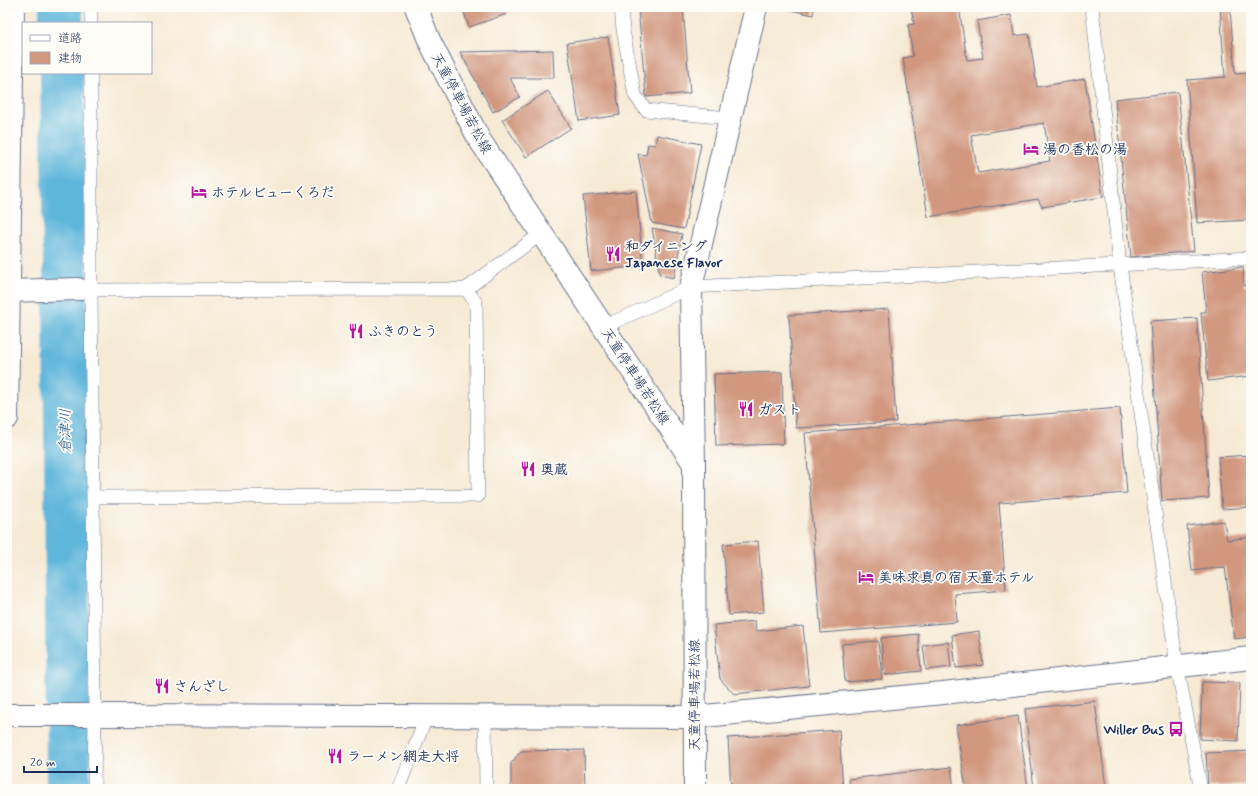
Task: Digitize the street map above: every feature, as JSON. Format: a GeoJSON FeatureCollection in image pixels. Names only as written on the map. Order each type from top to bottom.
{"type":"FeatureCollection","features":[{"type":"Feature","properties":{"kind":"street"},"geometry":{"type":"LineString","coordinates":[[7,418],[13,291],[13,7]]}},
{"type":"Feature","properties":{"kind":"street","name":"天童停車場若松線"},"geometry":{"type":"LineString","coordinates":[[416,7],[429,40],[479,139],[694,464],[695,789]]}},
{"type":"Feature","properties":{"kind":"street"},"geometry":{"type":"LineString","coordinates":[[694,464],[691,287],[729,118],[756,7]]}},
{"type":"Feature","properties":{"kind":"street"},"geometry":{"type":"LineString","coordinates":[[13,291],[84,290]]}},
{"type":"Feature","properties":{"kind":"street"},"geometry":{"type":"LineString","coordinates":[[12,715],[428,715],[694,717],[943,693],[1251,658]]}},
{"type":"Feature","properties":{"kind":"lane"},"geometry":{"type":"LineString","coordinates":[[91,7],[91,22]]}},
{"type":"Feature","properties":{"kind":"lane"},"geometry":{"type":"LineString","coordinates":[[621,7],[623,30],[635,96],[646,110],[729,118]]}},
{"type":"Feature","properties":{"kind":"lane"},"geometry":{"type":"LineString","coordinates":[[1092,7],[1120,266],[1177,666],[1201,789]]}},
{"type":"Feature","properties":{"kind":"lane"},"geometry":{"type":"LineString","coordinates":[[91,74],[84,290],[93,497],[90,715],[94,789]]}},
{"type":"Feature","properties":{"kind":"lane"},"geometry":{"type":"LineString","coordinates":[[84,290],[466,289],[542,233]]}},
{"type":"Feature","properties":{"kind":"lane"},"geometry":{"type":"LineString","coordinates":[[603,327],[691,287],[1120,266],[1251,258]]}},
{"type":"Feature","properties":{"kind":"lane"},"geometry":{"type":"LineString","coordinates":[[93,497],[478,496],[476,303],[466,289]]}},
{"type":"Feature","properties":{"kind":"lane"},"geometry":{"type":"LineString","coordinates":[[398,789],[428,715]]}},
{"type":"Feature","properties":{"kind":"lane"},"geometry":{"type":"LineString","coordinates":[[485,716],[486,789]]}},
{"type":"Feature","properties":{"kind":"building"},"geometry":{"type":"Polygon","coordinates":[[[462,7],[505,7],[507,14],[469,27],[462,7]]]}},
{"type":"Feature","properties":{"kind":"building"},"geometry":{"type":"Polygon","coordinates":[[[638,7],[683,7],[690,93],[646,97],[638,7]]]}},
{"type":"Feature","properties":{"kind":"building"},"geometry":{"type":"Polygon","coordinates":[[[778,7],[814,7],[813,15],[778,7]]]}},
{"type":"Feature","properties":{"kind":"building"},"geometry":{"type":"Polygon","coordinates":[[[911,7],[959,7],[967,60],[983,58],[977,21],[1011,15],[1014,36],[1029,34],[1037,87],[1085,79],[1103,197],[1042,207],[1038,199],[928,217],[903,58],[913,56],[908,25],[914,24],[911,7]],[[1044,123],[971,135],[978,173],[1050,161],[1044,123]]]}},
{"type":"Feature","properties":{"kind":"building"},"geometry":{"type":"Polygon","coordinates":[[[1220,7],[1230,7],[1235,74],[1251,73],[1251,220],[1197,223],[1187,80],[1225,77],[1220,7]]]}},
{"type":"Feature","properties":{"kind":"building"},"geometry":{"type":"Polygon","coordinates":[[[608,37],[620,115],[579,121],[567,43],[608,37]]]}},
{"type":"Feature","properties":{"kind":"building"},"geometry":{"type":"Polygon","coordinates":[[[553,50],[554,78],[510,78],[520,97],[493,112],[460,52],[553,50]]]}},
{"type":"Feature","properties":{"kind":"building"},"geometry":{"type":"Polygon","coordinates":[[[548,91],[571,128],[526,157],[502,120],[548,91]]]}},
{"type":"Feature","properties":{"kind":"building"},"geometry":{"type":"Polygon","coordinates":[[[1178,92],[1194,251],[1131,257],[1115,99],[1178,92]]]}},
{"type":"Feature","properties":{"kind":"building"},"geometry":{"type":"Polygon","coordinates":[[[657,135],[701,144],[684,229],[652,223],[638,154],[646,155],[648,144],[655,145],[657,135]]]}},
{"type":"Feature","properties":{"kind":"building"},"geometry":{"type":"Polygon","coordinates":[[[636,191],[643,266],[591,271],[583,196],[636,191]]]}},
{"type":"Feature","properties":{"kind":"building"},"geometry":{"type":"Polygon","coordinates":[[[652,228],[682,234],[674,278],[660,275],[652,228]]]}},
{"type":"Feature","properties":{"kind":"building"},"geometry":{"type":"Polygon","coordinates":[[[1243,267],[1244,286],[1251,286],[1251,376],[1208,381],[1201,312],[1206,312],[1202,272],[1243,267]]]}},
{"type":"Feature","properties":{"kind":"building"},"geometry":{"type":"Polygon","coordinates":[[[889,309],[896,422],[796,428],[789,315],[889,309]]]}},
{"type":"Feature","properties":{"kind":"building"},"geometry":{"type":"Polygon","coordinates":[[[1197,318],[1209,498],[1162,501],[1150,321],[1197,318]]]}},
{"type":"Feature","properties":{"kind":"building"},"geometry":{"type":"Polygon","coordinates":[[[782,372],[784,444],[716,446],[714,374],[782,372]]]}},
{"type":"Feature","properties":{"kind":"building"},"geometry":{"type":"Polygon","coordinates":[[[1120,408],[1127,493],[999,503],[1006,590],[955,594],[957,622],[821,633],[805,433],[1120,408]]]}},
{"type":"Feature","properties":{"kind":"building"},"geometry":{"type":"Polygon","coordinates":[[[1251,455],[1251,507],[1222,509],[1218,457],[1251,455]]]}},
{"type":"Feature","properties":{"kind":"building"},"geometry":{"type":"Polygon","coordinates":[[[1224,521],[1227,540],[1251,537],[1251,637],[1234,639],[1225,567],[1192,571],[1187,526],[1224,521]]]}},
{"type":"Feature","properties":{"kind":"building"},"geometry":{"type":"Polygon","coordinates":[[[758,541],[764,612],[729,615],[723,544],[758,541]]]}},
{"type":"Feature","properties":{"kind":"building"},"geometry":{"type":"Polygon","coordinates":[[[755,621],[756,631],[803,626],[809,686],[734,694],[720,679],[714,625],[755,621]]]}},
{"type":"Feature","properties":{"kind":"building"},"geometry":{"type":"Polygon","coordinates":[[[979,631],[983,665],[956,668],[952,635],[979,631]]]}},
{"type":"Feature","properties":{"kind":"building"},"geometry":{"type":"Polygon","coordinates":[[[918,634],[921,671],[884,675],[881,638],[918,634]]]}},
{"type":"Feature","properties":{"kind":"building"},"geometry":{"type":"Polygon","coordinates":[[[878,641],[882,679],[845,682],[842,644],[878,641]]]}},
{"type":"Feature","properties":{"kind":"building"},"geometry":{"type":"Polygon","coordinates":[[[948,642],[951,667],[926,670],[923,645],[948,642]]]}},
{"type":"Feature","properties":{"kind":"building"},"geometry":{"type":"Polygon","coordinates":[[[1202,682],[1240,683],[1238,741],[1200,739],[1202,682]]]}},
{"type":"Feature","properties":{"kind":"building"},"geometry":{"type":"Polygon","coordinates":[[[1095,701],[1106,788],[1034,789],[1025,709],[1095,701]]]}},
{"type":"Feature","properties":{"kind":"building"},"geometry":{"type":"Polygon","coordinates":[[[1018,716],[1028,789],[966,789],[956,725],[1018,716]]]}},
{"type":"Feature","properties":{"kind":"building"},"geometry":{"type":"Polygon","coordinates":[[[839,730],[843,789],[731,789],[728,738],[839,730]]]}},
{"type":"Feature","properties":{"kind":"building"},"geometry":{"type":"Polygon","coordinates":[[[584,750],[585,789],[511,789],[511,763],[521,751],[584,750]]]}},
{"type":"Feature","properties":{"kind":"building"},"geometry":{"type":"Polygon","coordinates":[[[1251,751],[1251,785],[1208,787],[1206,753],[1251,751]]]}},
{"type":"Feature","properties":{"kind":"building"},"geometry":{"type":"Polygon","coordinates":[[[951,767],[954,789],[850,789],[849,779],[951,767]]]}},
{"type":"Feature","properties":{"kind":"waterway","name":"倉津川"},"geometry":{"type":"LineString","coordinates":[[61,7],[61,22]]}},
{"type":"Feature","properties":{"kind":"waterway","name":"倉津川"},"geometry":{"type":"LineString","coordinates":[[62,74],[65,266],[68,789]]}},
{"type":"Feature","properties":{"kind":"place","name":"湯の香松の湯"},"geometry":{"type":"Point","coordinates":[1031,149]}},
{"type":"Feature","properties":{"kind":"place","name":"ホテルビューくろだ"},"geometry":{"type":"Point","coordinates":[199,192]}},
{"type":"Feature","properties":{"kind":"place","name":"和ダイニング Japanese Flavor"},"geometry":{"type":"Point","coordinates":[613,254]}},
{"type":"Feature","properties":{"kind":"place","name":"ふきのとう"},"geometry":{"type":"Point","coordinates":[356,331]}},
{"type":"Feature","properties":{"kind":"place","name":"ガスト"},"geometry":{"type":"Point","coordinates":[746,409]}},
{"type":"Feature","properties":{"kind":"place","name":"奥蔵"},"geometry":{"type":"Point","coordinates":[528,469]}},
{"type":"Feature","properties":{"kind":"place","name":"美味求真の宿 天童ホテル"},"geometry":{"type":"Point","coordinates":[866,577]}},
{"type":"Feature","properties":{"kind":"place","name":"さんざし"},"geometry":{"type":"Point","coordinates":[162,686]}},
{"type":"Feature","properties":{"kind":"place","name":"Willer Bus"},"geometry":{"type":"Point","coordinates":[1176,729]}},
{"type":"Feature","properties":{"kind":"place","name":"ラーメン網走大将"},"geometry":{"type":"Point","coordinates":[335,756]}}]}
